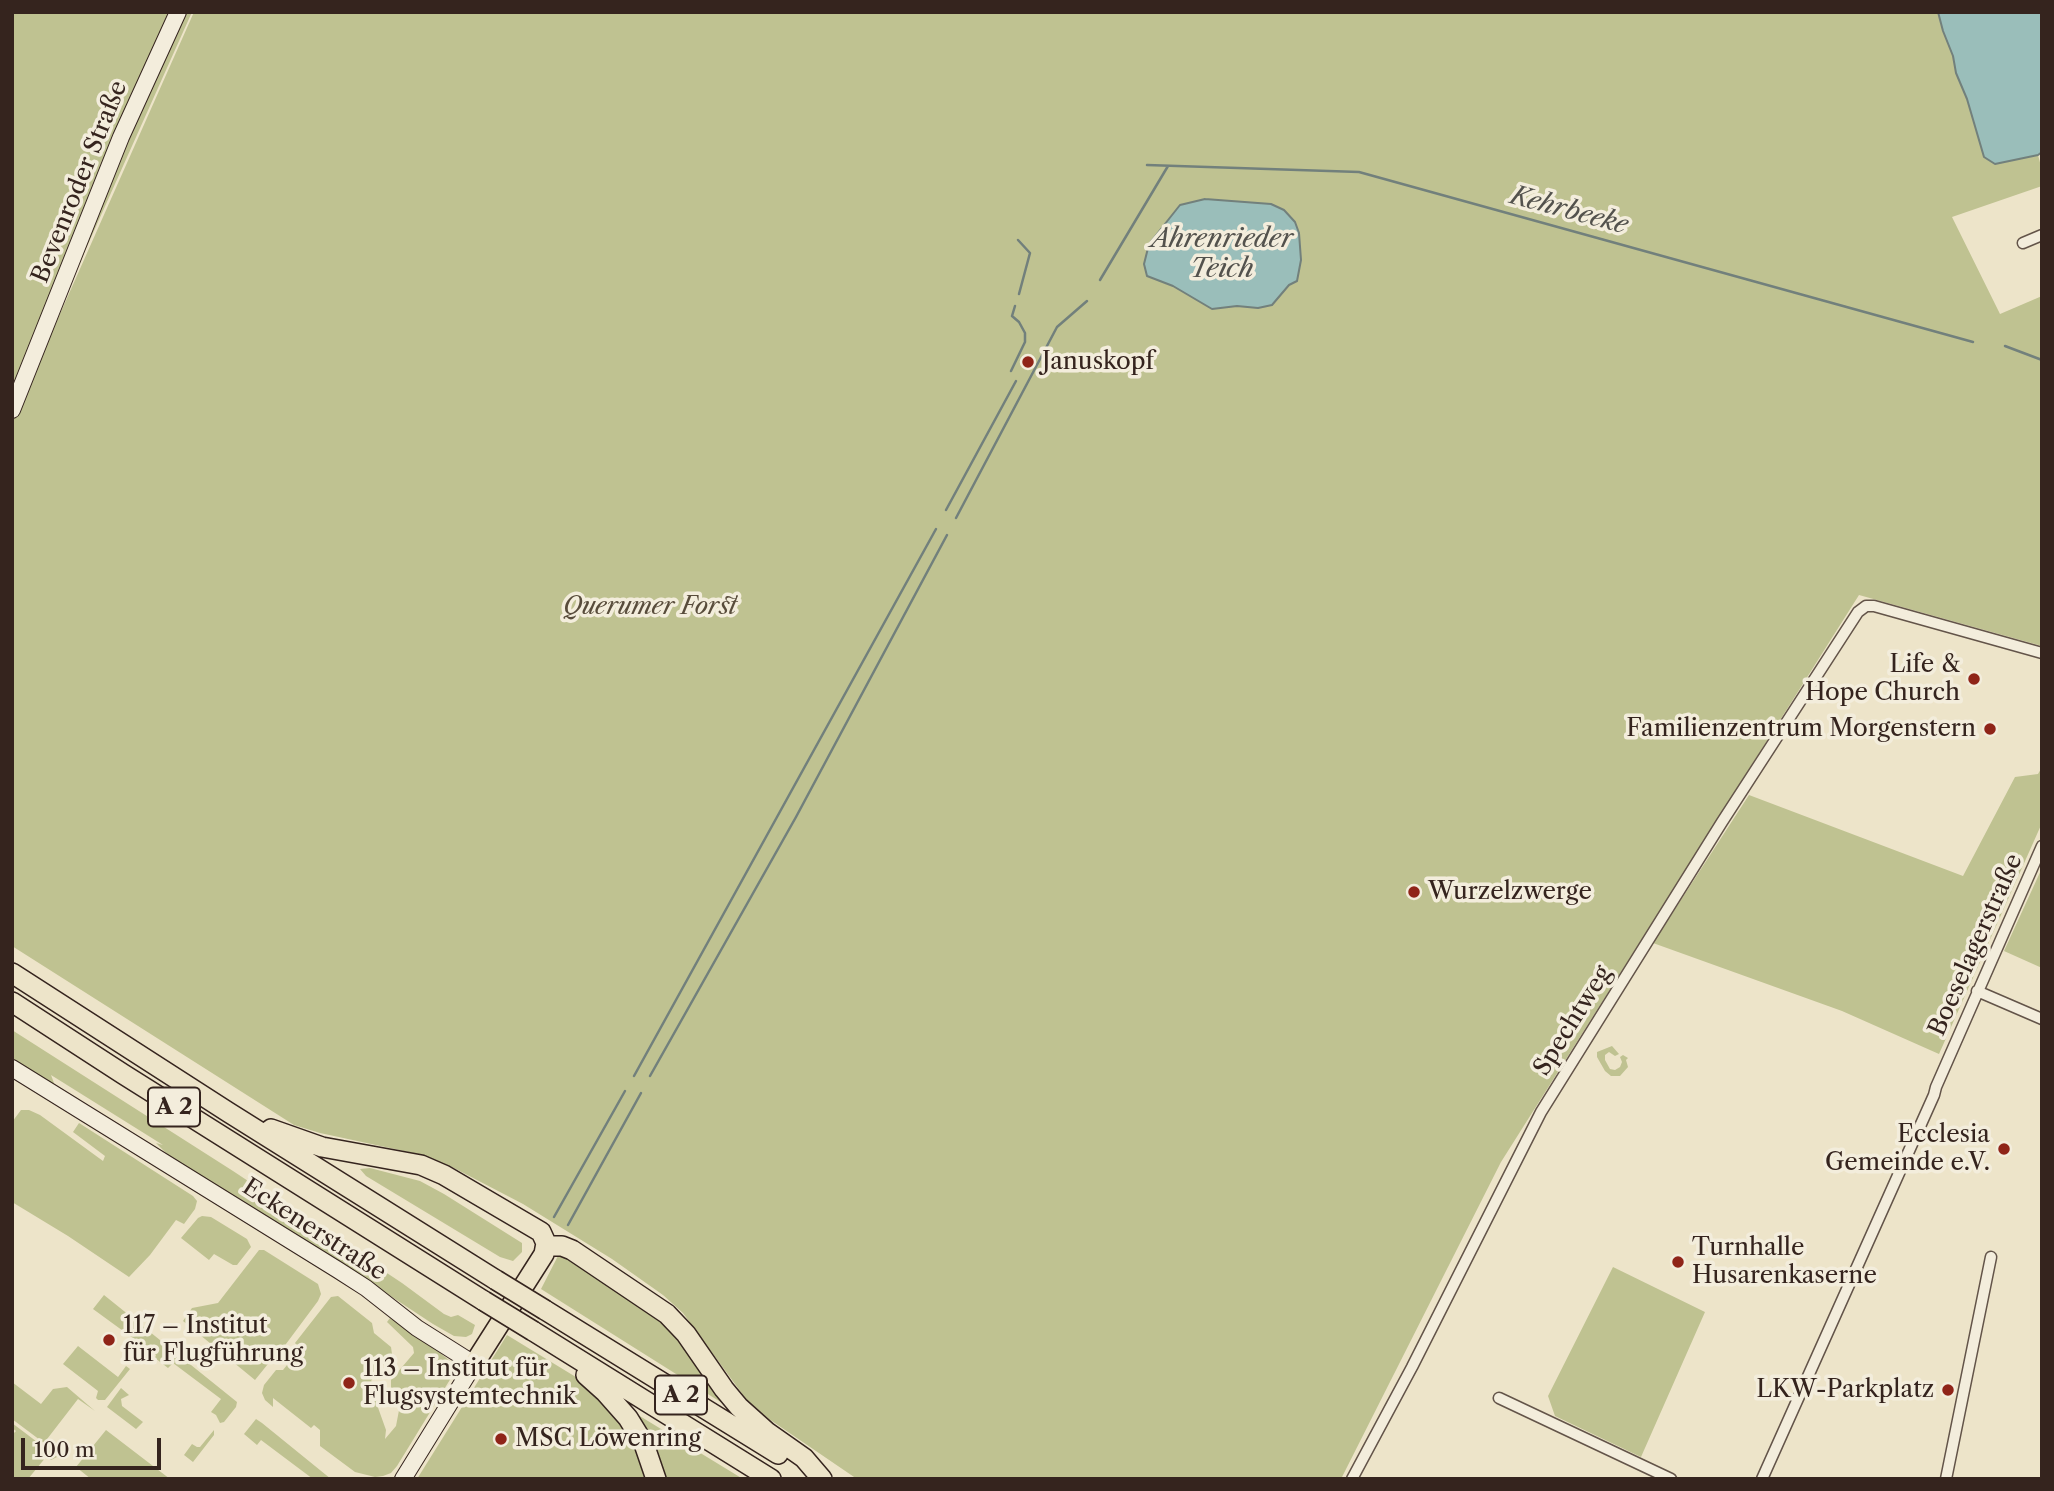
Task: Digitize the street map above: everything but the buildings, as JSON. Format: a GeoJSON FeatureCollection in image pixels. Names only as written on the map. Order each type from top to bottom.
{"type":"FeatureCollection","features":[{"type":"Feature","properties":{"kind":"highway","name":"A 2"},"geometry":{"type":"LineString","coordinates":[[12,973],[496,1280],[820,1479]]}},
{"type":"Feature","properties":{"kind":"highway","name":"A 2"},"geometry":{"type":"LineString","coordinates":[[12,1002],[157,1096],[771,1479]]}},
{"type":"Feature","properties":{"kind":"highway"},"geometry":{"type":"LineString","coordinates":[[228,1112],[322,1147],[402,1161],[433,1170],[538,1229],[546,1246],[544,1254],[474,1364]]}},
{"type":"Feature","properties":{"kind":"highway"},"geometry":{"type":"LineString","coordinates":[[546,1246],[562,1246],[572,1250],[667,1314],[686,1334],[723,1389],[739,1407],[767,1432],[804,1458],[820,1479]]}},
{"type":"Feature","properties":{"kind":"highway"},"geometry":{"type":"LineString","coordinates":[[537,1333],[593,1380],[619,1406],[644,1444],[656,1479]]}},
{"type":"Feature","properties":{"kind":"main road","name":"Bevenroder Straße"},"geometry":{"type":"LineString","coordinates":[[12,410],[121,137],[178,12]]}},
{"type":"Feature","properties":{"kind":"main road","name":"Eckenerstraße"},"geometry":{"type":"LineString","coordinates":[[12,1068],[338,1269],[417,1328],[474,1364]]}},
{"type":"Feature","properties":{"kind":"main road"},"geometry":{"type":"LineString","coordinates":[[403,1479],[474,1364]]}},
{"type":"Feature","properties":{"kind":"street"},"geometry":{"type":"LineString","coordinates":[[2023,243],[2042,235]]}},
{"type":"Feature","properties":{"kind":"street","name":"Spechtweg"},"geometry":{"type":"LineString","coordinates":[[1352,1479],[1541,1112],[1858,612],[1866,606],[1874,606],[2042,653]]}},
{"type":"Feature","properties":{"kind":"street","name":"Boeselagerstraße"},"geometry":{"type":"LineString","coordinates":[[1762,1479],[2042,846]]}},
{"type":"Feature","properties":{"kind":"street"},"geometry":{"type":"LineString","coordinates":[[1977,991],[2042,1019]]}},
{"type":"Feature","properties":{"kind":"street"},"geometry":{"type":"LineString","coordinates":[[1946,1479],[1990,1257]]}},
{"type":"Feature","properties":{"kind":"street"},"geometry":{"type":"LineString","coordinates":[[1499,1398],[1671,1479]]}},
{"type":"Feature","properties":{"kind":"green space"},"geometry":{"type":"Polygon","coordinates":[[[12,12],[192,12],[12,414],[12,12]]]}},
{"type":"Feature","properties":{"kind":"green space","name":"Querumer Forst"},"geometry":{"type":"Polygon","coordinates":[[[194,12],[1938,12],[1984,157],[1996,164],[2038,155],[2042,170],[2042,186],[1952,217],[2000,314],[2042,296],[2042,646],[1859,595],[1501,1162],[1341,1479],[857,1479],[769,1419],[746,1399],[683,1313],[663,1295],[612,1259],[523,1204],[452,1167],[418,1154],[294,1125],[12,946],[12,422],[194,12]],[[1299,233],[1147,276],[1173,286],[1212,309],[1237,306],[1258,308],[1272,305],[1289,285],[1297,281],[1301,260],[1299,233]]]}},
{"type":"Feature","properties":{"kind":"green space"},"geometry":{"type":"Polygon","coordinates":[[[2042,767],[2042,823],[1939,1054],[1842,1011],[1653,943],[1749,795],[1963,876],[2015,777],[2038,774],[2042,767]]]}},
{"type":"Feature","properties":{"kind":"green space"},"geometry":{"type":"Polygon","coordinates":[[[2042,868],[2042,968],[2004,951],[2042,868]]]}},
{"type":"Feature","properties":{"kind":"green space"},"geometry":{"type":"Polygon","coordinates":[[[12,1030],[233,1171],[444,1314],[451,1317],[458,1315],[475,1325],[472,1334],[466,1337],[454,1336],[433,1324],[307,1241],[168,1155],[156,1143],[163,1145],[51,1075],[54,1083],[45,1083],[12,1061],[12,1030]]]}},
{"type":"Feature","properties":{"kind":"green space"},"geometry":{"type":"Polygon","coordinates":[[[1612,1046],[1619,1054],[1615,1056],[1609,1052],[1605,1055],[1610,1069],[1620,1067],[1620,1057],[1623,1055],[1628,1058],[1628,1067],[1620,1076],[1611,1076],[1597,1057],[1597,1052],[1612,1046]]]}},
{"type":"Feature","properties":{"kind":"green space"},"geometry":{"type":"Polygon","coordinates":[[[21,1110],[40,1115],[103,1161],[105,1156],[73,1132],[79,1123],[193,1196],[197,1201],[195,1209],[184,1224],[176,1220],[150,1255],[129,1277],[12,1202],[12,1122],[21,1110]]]}},
{"type":"Feature","properties":{"kind":"green space"},"geometry":{"type":"Polygon","coordinates":[[[370,1168],[420,1181],[444,1194],[522,1243],[522,1252],[513,1261],[500,1257],[366,1176],[360,1169],[370,1168]]]}},
{"type":"Feature","properties":{"kind":"green space"},"geometry":{"type":"Polygon","coordinates":[[[202,1216],[211,1217],[247,1239],[251,1247],[237,1265],[214,1254],[209,1260],[181,1238],[202,1216]]]}},
{"type":"Feature","properties":{"kind":"green space"},"geometry":{"type":"Polygon","coordinates":[[[259,1250],[264,1250],[318,1284],[321,1294],[283,1348],[255,1380],[183,1321],[192,1308],[218,1303],[259,1250]]]}},
{"type":"Feature","properties":{"kind":"green space"},"geometry":{"type":"Polygon","coordinates":[[[560,1252],[638,1303],[666,1326],[738,1413],[541,1289],[560,1252]]]}},
{"type":"Feature","properties":{"kind":"green space"},"geometry":{"type":"Polygon","coordinates":[[[1613,1267],[1705,1312],[1641,1457],[1555,1416],[1548,1396],[1613,1267]]]}},
{"type":"Feature","properties":{"kind":"green space"},"geometry":{"type":"Polygon","coordinates":[[[104,1295],[237,1402],[224,1422],[220,1423],[211,1412],[221,1399],[173,1363],[168,1368],[155,1358],[156,1355],[93,1309],[104,1295]]]}},
{"type":"Feature","properties":{"kind":"green space"},"geometry":{"type":"Polygon","coordinates":[[[338,1296],[372,1323],[374,1333],[391,1347],[392,1354],[371,1381],[378,1390],[376,1402],[386,1430],[385,1439],[396,1426],[400,1405],[391,1395],[391,1380],[414,1353],[413,1347],[387,1322],[390,1318],[439,1352],[450,1361],[453,1369],[451,1378],[397,1466],[391,1473],[383,1476],[375,1477],[355,1472],[320,1446],[320,1430],[314,1425],[311,1428],[273,1398],[273,1407],[262,1393],[264,1385],[276,1370],[283,1370],[300,1349],[295,1343],[331,1297],[338,1296]]]}},
{"type":"Feature","properties":{"kind":"green space"},"geometry":{"type":"Polygon","coordinates":[[[507,1335],[743,1479],[417,1479],[507,1335]]]}},
{"type":"Feature","properties":{"kind":"green space"},"geometry":{"type":"Polygon","coordinates":[[[78,1346],[118,1377],[126,1366],[130,1369],[105,1400],[98,1400],[98,1391],[63,1364],[78,1346]]]}},
{"type":"Feature","properties":{"kind":"green space"},"geometry":{"type":"Polygon","coordinates":[[[12,1382],[41,1404],[53,1389],[67,1387],[95,1411],[78,1399],[44,1443],[12,1419],[12,1382]]]}},
{"type":"Feature","properties":{"kind":"green space"},"geometry":{"type":"Polygon","coordinates":[[[121,1388],[129,1395],[121,1399],[122,1406],[143,1422],[136,1429],[107,1407],[121,1388]]]}},
{"type":"Feature","properties":{"kind":"green space"},"geometry":{"type":"Polygon","coordinates":[[[256,1419],[331,1479],[313,1479],[261,1440],[257,1445],[244,1434],[256,1419]]]}},
{"type":"Feature","properties":{"kind":"green space"},"geometry":{"type":"Polygon","coordinates":[[[12,1423],[57,1457],[51,1460],[46,1457],[28,1479],[12,1479],[12,1435],[16,1431],[12,1428],[12,1423]]]}},
{"type":"Feature","properties":{"kind":"green space"},"geometry":{"type":"Polygon","coordinates":[[[106,1430],[170,1479],[91,1479],[76,1467],[106,1430]]]}},
{"type":"Feature","properties":{"kind":"green space"},"geometry":{"type":"Polygon","coordinates":[[[214,1430],[214,1435],[193,1462],[184,1455],[192,1444],[200,1447],[214,1430]]]}},
{"type":"Feature","properties":{"kind":"water"},"geometry":{"type":"Polygon","coordinates":[[[1938,12],[2042,12],[2042,152],[2038,155],[1995,164],[1984,157],[1938,12]]]}},
{"type":"Feature","properties":{"kind":"water","name":"Ahrenrieder Teich"},"geometry":{"type":"Polygon","coordinates":[[[1205,199],[1271,204],[1284,210],[1295,222],[1299,233],[1301,260],[1297,281],[1289,285],[1272,305],[1212,309],[1173,286],[1147,276],[1144,264],[1149,244],[1180,205],[1205,199]]]}},
{"type":"Feature","properties":{"kind":"waterway","name":"Kehrbeeke"},"geometry":{"type":"LineString","coordinates":[[1147,165],[1359,172],[1973,342]]}},
{"type":"Feature","properties":{"kind":"waterway"},"geometry":{"type":"LineString","coordinates":[[1100,280],[1168,166]]}},
{"type":"Feature","properties":{"kind":"waterway"},"geometry":{"type":"LineString","coordinates":[[1018,240],[1030,253],[1019,294]]}},
{"type":"Feature","properties":{"kind":"waterway"},"geometry":{"type":"LineString","coordinates":[[956,518],[1057,327],[1087,301]]}},
{"type":"Feature","properties":{"kind":"waterway"},"geometry":{"type":"LineString","coordinates":[[1011,371],[1025,342],[1025,333],[1012,316],[1015,306]]}},
{"type":"Feature","properties":{"kind":"waterway","name":"Kehrbeeke"},"geometry":{"type":"LineString","coordinates":[[2005,346],[2042,360]]}},
{"type":"Feature","properties":{"kind":"waterway"},"geometry":{"type":"LineString","coordinates":[[946,510],[1016,381]]}},
{"type":"Feature","properties":{"kind":"waterway"},"geometry":{"type":"LineString","coordinates":[[634,1076],[936,529]]}},
{"type":"Feature","properties":{"kind":"waterway"},"geometry":{"type":"LineString","coordinates":[[650,1076],[796,817],[947,535]]}},
{"type":"Feature","properties":{"kind":"waterway"},"geometry":{"type":"LineString","coordinates":[[554,1217],[625,1091]]}},
{"type":"Feature","properties":{"kind":"waterway"},"geometry":{"type":"LineString","coordinates":[[568,1225],[641,1093]]}},
{"type":"Feature","properties":{"kind":"place","name":"Januskopf"},"geometry":{"type":"Point","coordinates":[1028,362]}},
{"type":"Feature","properties":{"kind":"place","name":"Life & Hope Church"},"geometry":{"type":"Point","coordinates":[1974,679]}},
{"type":"Feature","properties":{"kind":"place","name":"Familienzentrum Morgenstern"},"geometry":{"type":"Point","coordinates":[1990,729]}},
{"type":"Feature","properties":{"kind":"place","name":"Wurzelzwerge"},"geometry":{"type":"Point","coordinates":[1414,892]}},
{"type":"Feature","properties":{"kind":"place","name":"Ecclesia Gemeinde e.V."},"geometry":{"type":"Point","coordinates":[2004,1149]}},
{"type":"Feature","properties":{"kind":"place","name":"Turnhalle Husarenkaserne"},"geometry":{"type":"Point","coordinates":[1678,1262]}},
{"type":"Feature","properties":{"kind":"place","name":"117 – Institut für Flugführung"},"geometry":{"type":"Point","coordinates":[109,1340]}},
{"type":"Feature","properties":{"kind":"place","name":"113 – Institut für Flugsystemtechnik"},"geometry":{"type":"Point","coordinates":[349,1383]}},
{"type":"Feature","properties":{"kind":"place","name":"LKW-Parkplatz"},"geometry":{"type":"Point","coordinates":[1948,1390]}},
{"type":"Feature","properties":{"kind":"place","name":"MSC Löwenring"},"geometry":{"type":"Point","coordinates":[501,1439]}}]}
